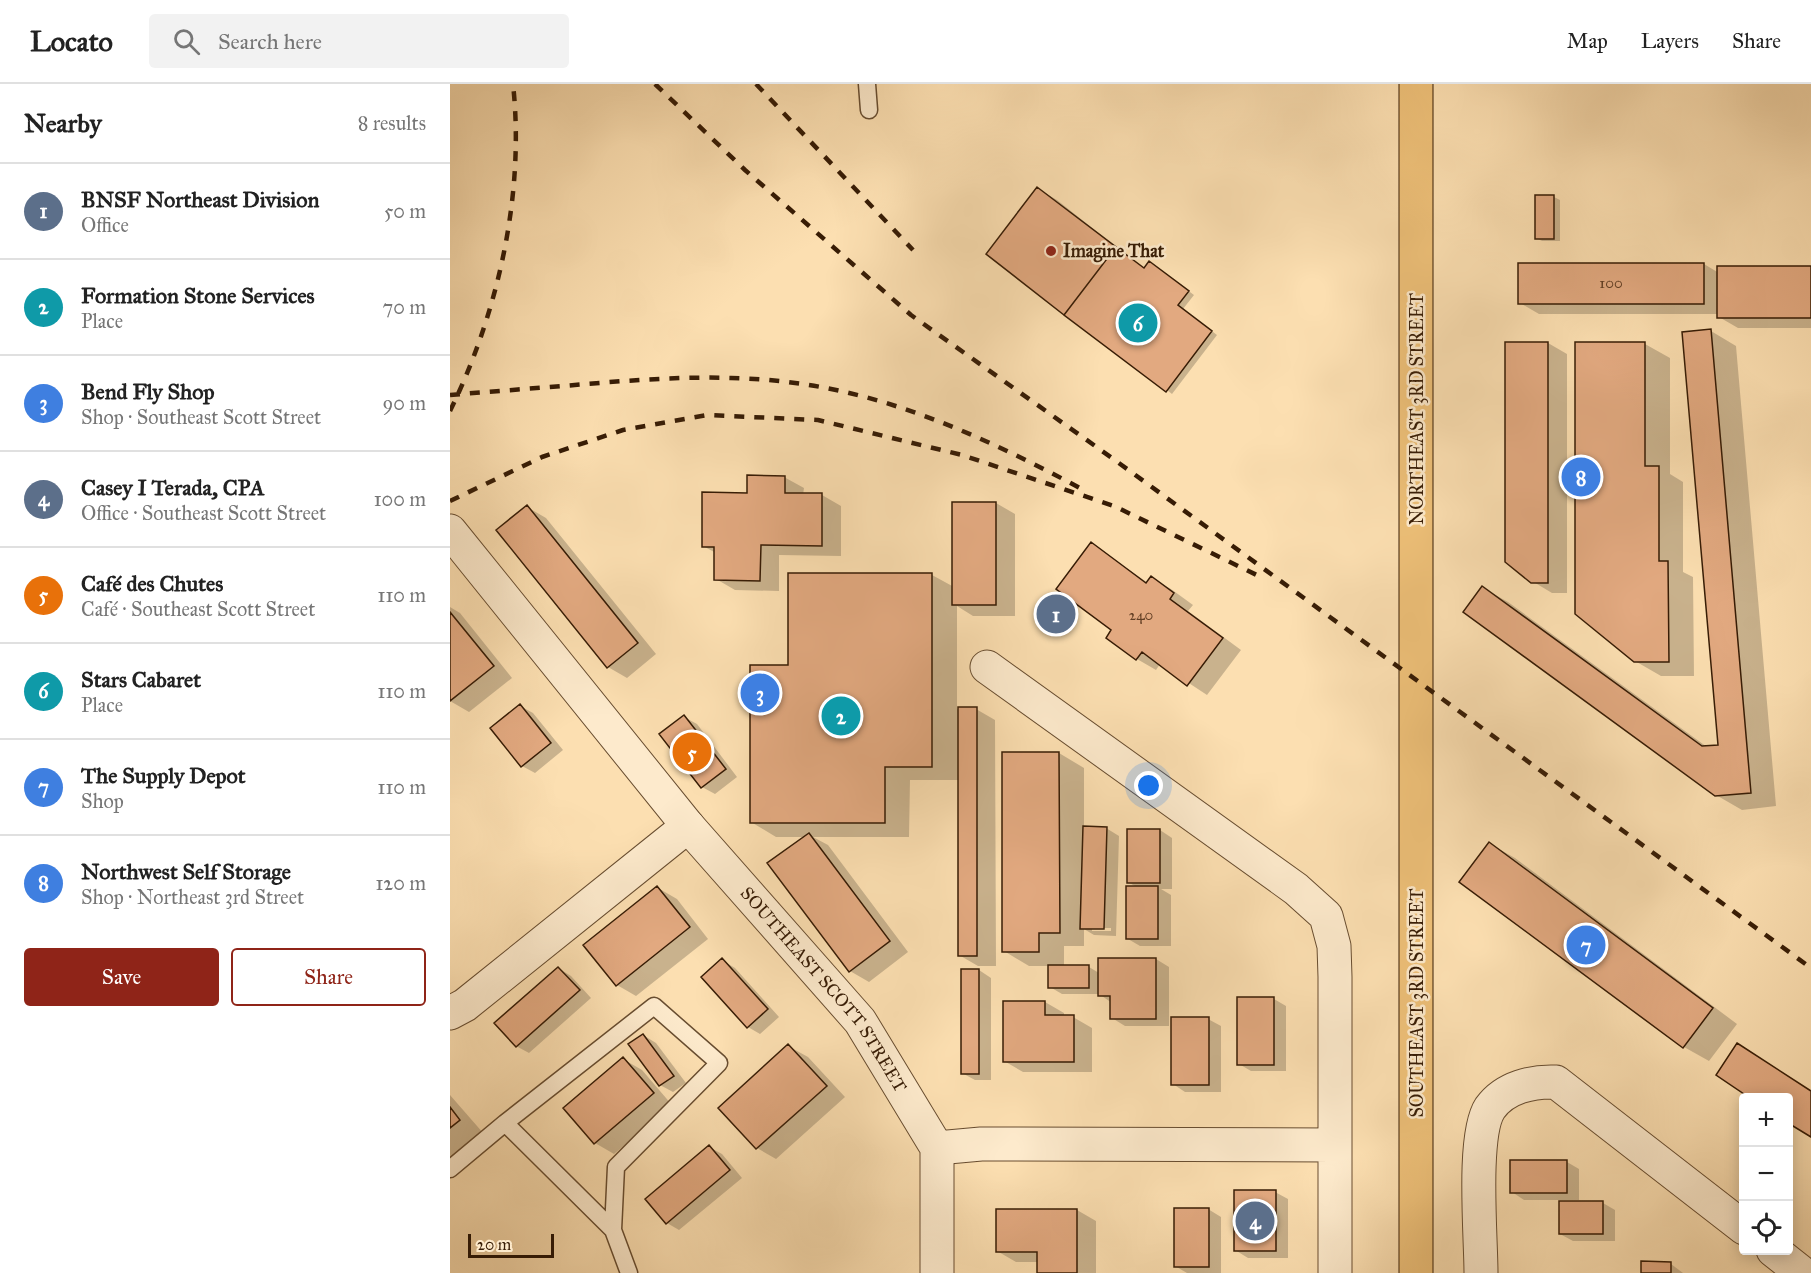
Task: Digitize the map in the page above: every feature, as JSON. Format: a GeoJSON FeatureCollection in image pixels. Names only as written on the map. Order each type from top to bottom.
{"type":"FeatureCollection","features":[{"type":"Feature","properties":{"kind":"main road","name":"NORTHEAST 3RD STREET"},"geometry":{"type":"LineString","coordinates":[[1416,84],[1417,733]]}},
{"type":"Feature","properties":{"kind":"main road","name":"SOUTHEAST 3RD STREET"},"geometry":{"type":"LineString","coordinates":[[1416,1273],[1417,733]]}},
{"type":"Feature","properties":{"kind":"street","name":"SOUTHEAST SCOTT STREET"},"geometry":{"type":"LineString","coordinates":[[450,531],[688,826],[860,1021],[937,1149]]}},
{"type":"Feature","properties":{"kind":"street"},"geometry":{"type":"LineString","coordinates":[[987,667],[1296,889],[1326,916],[1334,946],[1335,977],[1335,1273]]}},
{"type":"Feature","properties":{"kind":"street"},"geometry":{"type":"LineString","coordinates":[[450,1013],[465,1005],[688,826]]}},
{"type":"Feature","properties":{"kind":"street"},"geometry":{"type":"LineString","coordinates":[[1481,1273],[1480,1139],[1490,1108],[1510,1090],[1537,1081],[1556,1082],[1739,1225]]}},
{"type":"Feature","properties":{"kind":"street"},"geometry":{"type":"LineString","coordinates":[[937,1273],[937,1149],[981,1144],[1334,1145]]}},
{"type":"Feature","properties":{"kind":"street"},"geometry":{"type":"LineString","coordinates":[[1778,1255],[1802,1273]]}},
{"type":"Feature","properties":{"kind":"lane"},"geometry":{"type":"LineString","coordinates":[[867,84],[870,111]]}},
{"type":"Feature","properties":{"kind":"lane"},"geometry":{"type":"LineString","coordinates":[[450,1169],[654,1006],[719,1063],[616,1167],[613,1230],[629,1273]]}},
{"type":"Feature","properties":{"kind":"lane"},"geometry":{"type":"LineString","coordinates":[[505,1123],[613,1230]]}},
{"type":"Feature","properties":{"kind":"building","name":"Imagine That"},"geometry":{"type":"Polygon","coordinates":[[[1037,187],[1116,247],[1064,315],[986,254],[1037,187]]]}},
{"type":"Feature","properties":{"kind":"building"},"geometry":{"type":"Polygon","coordinates":[[[1535,195],[1554,195],[1554,239],[1535,239],[1535,195]]]}},
{"type":"Feature","properties":{"kind":"building"},"geometry":{"type":"Polygon","coordinates":[[[1116,247],[1144,268],[1149,261],[1189,291],[1178,305],[1212,331],[1166,392],[1064,315],[1116,247]]]}},
{"type":"Feature","properties":{"kind":"building"},"geometry":{"type":"Polygon","coordinates":[[[1518,263],[1704,263],[1704,304],[1518,304],[1518,263]]]}},
{"type":"Feature","properties":{"kind":"building"},"geometry":{"type":"Polygon","coordinates":[[[1717,266],[1811,266],[1811,318],[1717,318],[1717,266]]]}},
{"type":"Feature","properties":{"kind":"building"},"geometry":{"type":"Polygon","coordinates":[[[1711,329],[1751,793],[1715,796],[1463,612],[1482,586],[1702,746],[1718,745],[1682,332],[1711,329]]]}},
{"type":"Feature","properties":{"kind":"building"},"geometry":{"type":"Polygon","coordinates":[[[1505,342],[1548,342],[1548,583],[1531,583],[1505,562],[1505,342]]]}},
{"type":"Feature","properties":{"kind":"building"},"geometry":{"type":"Polygon","coordinates":[[[1575,342],[1645,342],[1645,466],[1659,466],[1659,561],[1668,561],[1669,662],[1634,662],[1575,614],[1575,342]]]}},
{"type":"Feature","properties":{"kind":"building"},"geometry":{"type":"Polygon","coordinates":[[[747,475],[785,476],[785,493],[822,493],[822,546],[761,545],[760,581],[714,580],[714,547],[702,547],[702,492],[747,493],[747,475]]]}},
{"type":"Feature","properties":{"kind":"building"},"geometry":{"type":"Polygon","coordinates":[[[952,502],[996,502],[996,605],[952,605],[952,502]]]}},
{"type":"Feature","properties":{"kind":"building"},"geometry":{"type":"Polygon","coordinates":[[[527,505],[638,643],[607,668],[496,530],[527,505]]]}},
{"type":"Feature","properties":{"kind":"building"},"geometry":{"type":"Polygon","coordinates":[[[1091,542],[1146,583],[1151,576],[1174,593],[1170,599],[1223,638],[1187,686],[1142,652],[1136,660],[1106,638],[1111,630],[1056,589],[1091,542]]]}},
{"type":"Feature","properties":{"kind":"building"},"geometry":{"type":"Polygon","coordinates":[[[788,573],[932,573],[932,767],[885,767],[885,823],[750,823],[750,665],[788,665],[788,573]]]}},
{"type":"Feature","properties":{"kind":"building"},"geometry":{"type":"Polygon","coordinates":[[[450,612],[494,666],[450,701],[450,612]]]}},
{"type":"Feature","properties":{"kind":"building"},"geometry":{"type":"Polygon","coordinates":[[[520,704],[551,743],[521,767],[490,728],[520,704]]]}},
{"type":"Feature","properties":{"kind":"building"},"geometry":{"type":"Polygon","coordinates":[[[958,707],[977,707],[977,956],[958,956],[958,707]]]}},
{"type":"Feature","properties":{"kind":"building"},"geometry":{"type":"Polygon","coordinates":[[[684,715],[726,769],[701,788],[659,734],[684,715]]]}},
{"type":"Feature","properties":{"kind":"building"},"geometry":{"type":"Polygon","coordinates":[[[1002,752],[1059,752],[1060,933],[1039,933],[1039,952],[1002,952],[1002,752]]]}},
{"type":"Feature","properties":{"kind":"building"},"geometry":{"type":"Polygon","coordinates":[[[1083,826],[1107,827],[1104,929],[1080,929],[1083,826]]]}},
{"type":"Feature","properties":{"kind":"building"},"geometry":{"type":"Polygon","coordinates":[[[1127,829],[1160,829],[1160,883],[1127,883],[1127,829]]]}},
{"type":"Feature","properties":{"kind":"building"},"geometry":{"type":"Polygon","coordinates":[[[809,833],[890,941],[849,972],[767,863],[809,833]]]}},
{"type":"Feature","properties":{"kind":"building"},"geometry":{"type":"Polygon","coordinates":[[[1489,842],[1713,1008],[1683,1048],[1459,882],[1489,842]]]}},
{"type":"Feature","properties":{"kind":"building"},"geometry":{"type":"Polygon","coordinates":[[[657,886],[690,927],[616,986],[583,945],[657,886]]]}},
{"type":"Feature","properties":{"kind":"building"},"geometry":{"type":"Polygon","coordinates":[[[1126,886],[1158,886],[1158,939],[1126,939],[1126,886]]]}},
{"type":"Feature","properties":{"kind":"building"},"geometry":{"type":"Polygon","coordinates":[[[722,958],[768,1009],[747,1028],[701,977],[722,958]]]}},
{"type":"Feature","properties":{"kind":"building"},"geometry":{"type":"Polygon","coordinates":[[[1098,958],[1156,958],[1156,1019],[1110,1019],[1110,996],[1098,996],[1098,958]]]}},
{"type":"Feature","properties":{"kind":"building"},"geometry":{"type":"Polygon","coordinates":[[[1048,965],[1089,965],[1089,988],[1048,988],[1048,965]]]}},
{"type":"Feature","properties":{"kind":"building"},"geometry":{"type":"Polygon","coordinates":[[[558,967],[580,990],[516,1047],[494,1023],[558,967]]]}},
{"type":"Feature","properties":{"kind":"building"},"geometry":{"type":"Polygon","coordinates":[[[961,969],[979,969],[979,1074],[961,1074],[961,969]]]}},
{"type":"Feature","properties":{"kind":"building"},"geometry":{"type":"Polygon","coordinates":[[[1237,997],[1274,997],[1274,1065],[1237,1065],[1237,997]]]}},
{"type":"Feature","properties":{"kind":"building"},"geometry":{"type":"Polygon","coordinates":[[[1003,1001],[1045,1001],[1045,1015],[1074,1015],[1074,1062],[1003,1062],[1003,1001]]]}},
{"type":"Feature","properties":{"kind":"building"},"geometry":{"type":"Polygon","coordinates":[[[1171,1017],[1209,1017],[1209,1085],[1171,1085],[1171,1017]]]}},
{"type":"Feature","properties":{"kind":"building"},"geometry":{"type":"Polygon","coordinates":[[[643,1034],[674,1076],[659,1086],[628,1044],[643,1034]]]}},
{"type":"Feature","properties":{"kind":"building"},"geometry":{"type":"Polygon","coordinates":[[[1737,1043],[1811,1091],[1811,1137],[1793,1126],[1793,1093],[1743,1093],[1716,1075],[1737,1043]]]}},
{"type":"Feature","properties":{"kind":"building"},"geometry":{"type":"Polygon","coordinates":[[[788,1044],[827,1086],[756,1149],[718,1108],[788,1044]]]}},
{"type":"Feature","properties":{"kind":"building"},"geometry":{"type":"Polygon","coordinates":[[[623,1057],[654,1093],[594,1144],[563,1108],[623,1057]]]}},
{"type":"Feature","properties":{"kind":"building"},"geometry":{"type":"Polygon","coordinates":[[[450,1107],[460,1120],[450,1128],[450,1107]]]}},
{"type":"Feature","properties":{"kind":"building"},"geometry":{"type":"Polygon","coordinates":[[[709,1145],[730,1170],[666,1224],[645,1199],[709,1145]]]}},
{"type":"Feature","properties":{"kind":"building"},"geometry":{"type":"Polygon","coordinates":[[[1510,1160],[1567,1160],[1567,1193],[1510,1193],[1510,1160]]]}},
{"type":"Feature","properties":{"kind":"building"},"geometry":{"type":"Polygon","coordinates":[[[1234,1190],[1276,1190],[1276,1251],[1234,1251],[1234,1190]]]}},
{"type":"Feature","properties":{"kind":"building"},"geometry":{"type":"Polygon","coordinates":[[[1559,1201],[1603,1201],[1603,1234],[1559,1234],[1559,1201]]]}},
{"type":"Feature","properties":{"kind":"building"},"geometry":{"type":"Polygon","coordinates":[[[1174,1208],[1209,1208],[1209,1267],[1174,1267],[1174,1208]]]}},
{"type":"Feature","properties":{"kind":"building"},"geometry":{"type":"Polygon","coordinates":[[[996,1209],[1077,1209],[1077,1273],[1037,1273],[1037,1252],[996,1252],[996,1209]]]}},
{"type":"Feature","properties":{"kind":"building"},"geometry":{"type":"Polygon","coordinates":[[[1641,1261],[1671,1262],[1671,1273],[1641,1273],[1641,1261]]]}},
{"type":"Feature","properties":{"kind":"railway"},"geometry":{"type":"LineString","coordinates":[[450,411],[482,334],[504,252],[515,168],[516,126],[513,84]]}},
{"type":"Feature","properties":{"kind":"railway"},"geometry":{"type":"LineString","coordinates":[[655,84],[745,170],[911,315],[1112,458],[1811,968]]}},
{"type":"Feature","properties":{"kind":"railway"},"geometry":{"type":"LineString","coordinates":[[756,84],[913,250]]}},
{"type":"Feature","properties":{"kind":"railway"},"geometry":{"type":"LineString","coordinates":[[450,395],[680,378],[743,378],[805,384],[868,398],[930,418],[961,430],[1080,488]]}},
{"type":"Feature","properties":{"kind":"railway"},"geometry":{"type":"LineString","coordinates":[[450,501],[542,457],[623,430],[707,415],[818,420],[962,455],[1114,506],[1263,578]]}},
{"type":"Feature","properties":{"kind":"place","name":"Imagine That"},"geometry":{"type":"Point","coordinates":[1051,251]}},
{"type":"Feature","properties":{"kind":"place","name":"Stars Cabaret"},"geometry":{"type":"Point","coordinates":[1138,323]}},
{"type":"Feature","properties":{"kind":"place","name":"Northwest Self Storage"},"geometry":{"type":"Point","coordinates":[1581,477]}},
{"type":"Feature","properties":{"kind":"place","name":"BNSF Northeast Division"},"geometry":{"type":"Point","coordinates":[1056,614]}},
{"type":"Feature","properties":{"kind":"place","name":"Bend Fly Shop"},"geometry":{"type":"Point","coordinates":[760,693]}},
{"type":"Feature","properties":{"kind":"place","name":"Formation Stone Services"},"geometry":{"type":"Point","coordinates":[841,716]}},
{"type":"Feature","properties":{"kind":"place","name":"Café des Chutes"},"geometry":{"type":"Point","coordinates":[692,752]}},
{"type":"Feature","properties":{"kind":"place","name":"The Supply Depot"},"geometry":{"type":"Point","coordinates":[1586,945]}},
{"type":"Feature","properties":{"kind":"place","name":"Casey I Terada, CPA"},"geometry":{"type":"Point","coordinates":[1255,1221]}}]}
